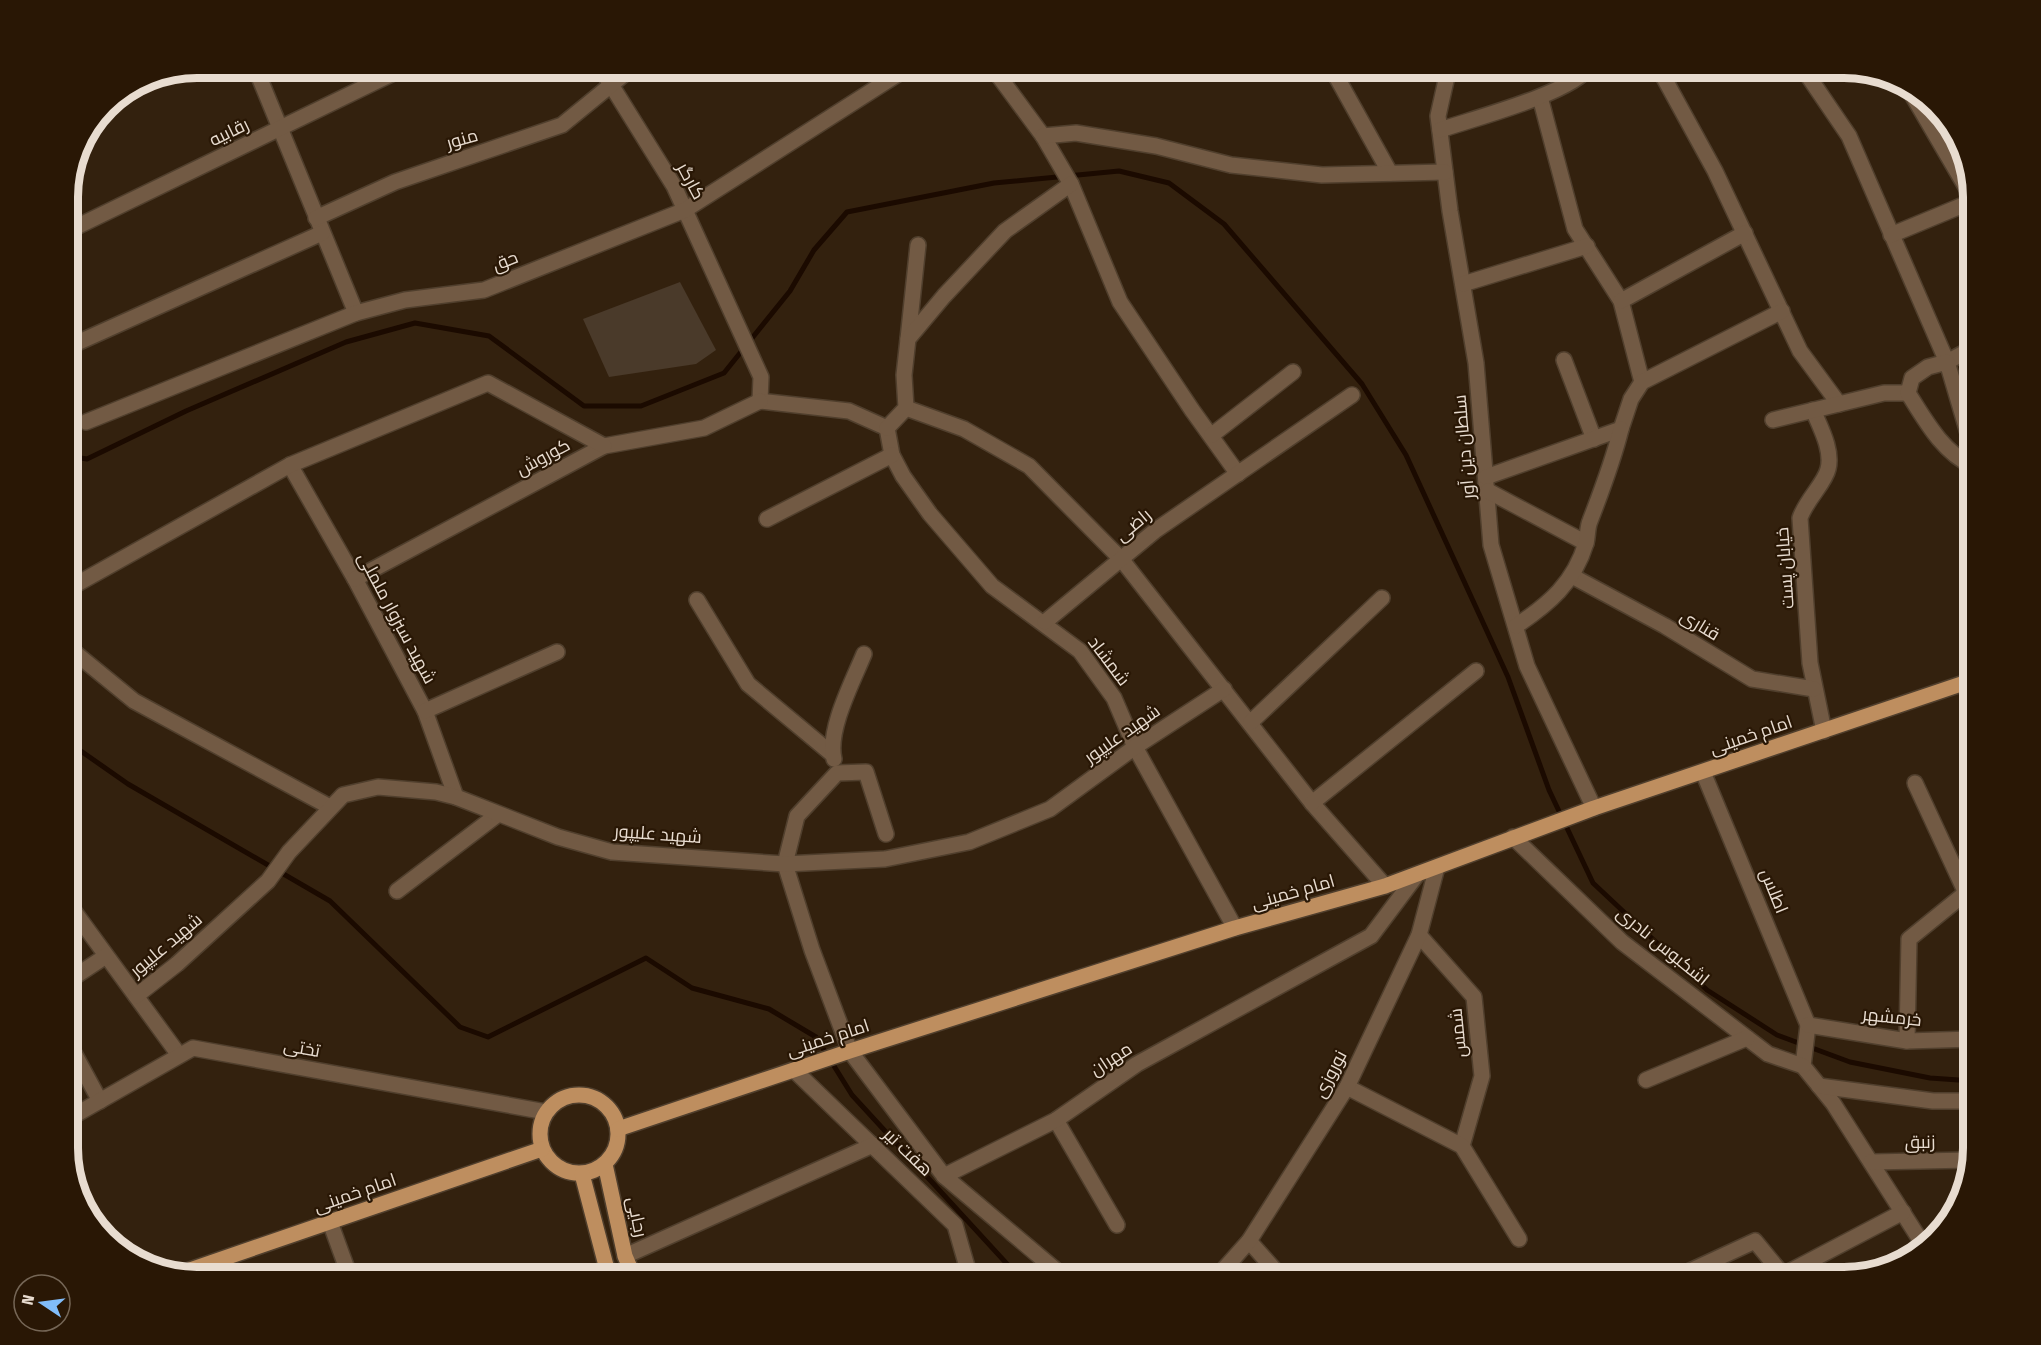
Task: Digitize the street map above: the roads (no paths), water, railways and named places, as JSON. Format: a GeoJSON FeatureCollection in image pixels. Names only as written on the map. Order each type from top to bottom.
{"type":"FeatureCollection","features":[{"type":"Feature","properties":{"kind":"main road","name":"امام خمینی"},"geometry":{"type":"LineString","coordinates":[[618,1129],[818,1064],[846,1052],[1235,928],[1416,876],[1574,815],[1963,684]]}},
{"type":"Feature","properties":{"kind":"main road"},"geometry":{"type":"LineString","coordinates":[[581,1094],[594,1097],[606,1105],[614,1116],[618,1129],[618,1142],[605,1164],[582,1174],[558,1168],[542,1149],[540,1124],[546,1112],[555,1102],[567,1096],[581,1094]]}},
{"type":"Feature","properties":{"kind":"main road","name":"امام خمینی"},"geometry":{"type":"LineString","coordinates":[[199,1267],[542,1149]]}},
{"type":"Feature","properties":{"kind":"main road","name":"رجایی"},"geometry":{"type":"LineString","coordinates":[[605,1164],[625,1256],[630,1267]]}},
{"type":"Feature","properties":{"kind":"main road"},"geometry":{"type":"LineString","coordinates":[[582,1174],[606,1267]]}},
{"type":"Feature","properties":{"kind":"street"},"geometry":{"type":"LineString","coordinates":[[259,78],[356,313]]}},
{"type":"Feature","properties":{"kind":"street","name":"رقابیه"},"geometry":{"type":"LineString","coordinates":[[78,226],[385,78]]}},
{"type":"Feature","properties":{"kind":"street","name":"کارگر"},"geometry":{"type":"LineString","coordinates":[[606,78],[674,186],[761,376],[760,401]]}},
{"type":"Feature","properties":{"kind":"street","name":"منور"},"geometry":{"type":"LineString","coordinates":[[78,342],[319,226],[395,182],[562,125],[620,78]]}},
{"type":"Feature","properties":{"kind":"street","name":"حق"},"geometry":{"type":"LineString","coordinates":[[86,422],[356,313],[405,300],[484,290],[685,210],[893,78]]}},
{"type":"Feature","properties":{"kind":"street"},"geometry":{"type":"LineString","coordinates":[[1000,78],[1043,136],[1071,184],[1120,302],[1238,474]]}},
{"type":"Feature","properties":{"kind":"street"},"geometry":{"type":"LineString","coordinates":[[1337,78],[1390,173]]}},
{"type":"Feature","properties":{"kind":"street","name":"سلطان دین آور"},"geometry":{"type":"LineString","coordinates":[[1447,78],[1438,116],[1476,363],[1491,545],[1527,666],[1594,808]]}},
{"type":"Feature","properties":{"kind":"street"},"geometry":{"type":"LineString","coordinates":[[1440,130],[1540,97],[1578,78]]}},
{"type":"Feature","properties":{"kind":"street"},"geometry":{"type":"LineString","coordinates":[[1664,78],[1715,171],[1800,351],[1839,404]]}},
{"type":"Feature","properties":{"kind":"street"},"geometry":{"type":"LineString","coordinates":[[1809,78],[1849,136],[1947,362],[1963,414]]}},
{"type":"Feature","properties":{"kind":"street"},"geometry":{"type":"LineString","coordinates":[[1540,97],[1575,229],[1621,301],[1642,382]]}},
{"type":"Feature","properties":{"kind":"street"},"geometry":{"type":"LineString","coordinates":[[1918,105],[1962,179]]}},
{"type":"Feature","properties":{"kind":"street"},"geometry":{"type":"LineString","coordinates":[[1043,136],[1076,134],[1156,146],[1230,165],[1322,175],[1445,172]]}},
{"type":"Feature","properties":{"kind":"street"},"geometry":{"type":"LineString","coordinates":[[908,339],[944,296],[1005,231],[1071,184]]}},
{"type":"Feature","properties":{"kind":"street"},"geometry":{"type":"LineString","coordinates":[[1891,235],[1963,205]]}},
{"type":"Feature","properties":{"kind":"street"},"geometry":{"type":"LineString","coordinates":[[1621,301],[1745,233]]}},
{"type":"Feature","properties":{"kind":"street"},"geometry":{"type":"LineString","coordinates":[[760,401],[849,411],[886,428],[906,408],[904,375],[918,244]]}},
{"type":"Feature","properties":{"kind":"street"},"geometry":{"type":"LineString","coordinates":[[1463,284],[1587,246]]}},
{"type":"Feature","properties":{"kind":"street"},"geometry":{"type":"LineString","coordinates":[[1516,626],[1549,604],[1572,576],[1586,543],[1589,523],[1611,469],[1631,399],[1642,382],[1782,311]]}},
{"type":"Feature","properties":{"kind":"street"},"geometry":{"type":"LineString","coordinates":[[1963,354],[1947,362],[1928,367],[1912,378],[1908,393],[1938,438],[1958,460],[1963,462]]}},
{"type":"Feature","properties":{"kind":"street"},"geometry":{"type":"LineString","coordinates":[[1564,360],[1594,439]]}},
{"type":"Feature","properties":{"kind":"street"},"geometry":{"type":"LineString","coordinates":[[1212,435],[1293,372]]}},
{"type":"Feature","properties":{"kind":"street"},"geometry":{"type":"LineString","coordinates":[[78,583],[290,465],[488,383],[603,446]]}},
{"type":"Feature","properties":{"kind":"street"},"geometry":{"type":"LineString","coordinates":[[1773,420],[1884,393],[1908,393]]}},
{"type":"Feature","properties":{"kind":"street","name":"راضی"},"geometry":{"type":"LineString","coordinates":[[1352,395],[1156,530],[1136,545],[1122,560],[1251,722],[1312,803],[1385,886]]}},
{"type":"Feature","properties":{"kind":"street","name":"کوروش"},"geometry":{"type":"LineString","coordinates":[[355,579],[603,446],[704,428],[760,401]]}},
{"type":"Feature","properties":{"kind":"street"},"geometry":{"type":"LineString","coordinates":[[906,408],[964,429],[1029,466],[1122,560],[1045,622]]}},
{"type":"Feature","properties":{"kind":"street","name":"خیابان پست"},"geometry":{"type":"LineString","coordinates":[[1813,410],[1827,446],[1828,470],[1805,503],[1800,518],[1814,690],[1824,731]]}},
{"type":"Feature","properties":{"kind":"street","name":"شمشاد"},"geometry":{"type":"LineString","coordinates":[[886,428],[892,454],[903,476],[930,514],[992,586],[1045,622],[1080,651],[1114,698],[1135,747],[1235,928]]}},
{"type":"Feature","properties":{"kind":"street"},"geometry":{"type":"LineString","coordinates":[[1487,484],[1621,429]]}},
{"type":"Feature","properties":{"kind":"street"},"geometry":{"type":"LineString","coordinates":[[767,519],[892,454]]}},
{"type":"Feature","properties":{"kind":"street","name":"شهید سبزوار ململی"},"geometry":{"type":"LineString","coordinates":[[290,465],[355,579],[425,711],[456,797]]}},
{"type":"Feature","properties":{"kind":"street"},"geometry":{"type":"LineString","coordinates":[[1487,484],[1586,543]]}},
{"type":"Feature","properties":{"kind":"street","name":"قناری"},"geometry":{"type":"LineString","coordinates":[[1572,576],[1665,626],[1752,679],[1814,690]]}},
{"type":"Feature","properties":{"kind":"street"},"geometry":{"type":"LineString","coordinates":[[1251,722],[1382,597]]}},
{"type":"Feature","properties":{"kind":"street"},"geometry":{"type":"LineString","coordinates":[[697,600],[748,684],[832,754]]}},
{"type":"Feature","properties":{"kind":"street"},"geometry":{"type":"LineString","coordinates":[[425,711],[557,652]]}},
{"type":"Feature","properties":{"kind":"street"},"geometry":{"type":"LineString","coordinates":[[837,773],[832,754],[836,727],[864,654]]}},
{"type":"Feature","properties":{"kind":"street"},"geometry":{"type":"LineString","coordinates":[[78,655],[134,702],[330,807]]}},
{"type":"Feature","properties":{"kind":"street"},"geometry":{"type":"LineString","coordinates":[[1312,803],[1476,671]]}},
{"type":"Feature","properties":{"kind":"street","name":"شهید علیپور"},"geometry":{"type":"LineString","coordinates":[[136,996],[177,964],[268,881],[289,852],[343,795],[378,787],[436,792],[456,797],[558,837],[612,852],[784,864],[885,859],[969,842],[1050,809],[1135,747],[1224,689]]}},
{"type":"Feature","properties":{"kind":"street"},"geometry":{"type":"LineString","coordinates":[[886,834],[866,772],[837,773],[797,816],[784,864],[846,1052],[944,1176],[1051,1267]]}},
{"type":"Feature","properties":{"kind":"street","name":"اطلس"},"geometry":{"type":"LineString","coordinates":[[1703,772],[1808,1025]]}},
{"type":"Feature","properties":{"kind":"street"},"geometry":{"type":"LineString","coordinates":[[1915,783],[1963,876]]}},
{"type":"Feature","properties":{"kind":"street"},"geometry":{"type":"LineString","coordinates":[[397,891],[497,815]]}},
{"type":"Feature","properties":{"kind":"street","name":"اشکبوس نادری"},"geometry":{"type":"LineString","coordinates":[[1513,837],[1622,942],[1768,1054],[1803,1066]]}},
{"type":"Feature","properties":{"kind":"street","name":"نوروزی"},"geometry":{"type":"LineString","coordinates":[[1227,1267],[1249,1241],[1347,1087],[1419,935],[1437,867]]}},
{"type":"Feature","properties":{"kind":"street","name":"مهران"},"geometry":{"type":"LineString","coordinates":[[944,1176],[1056,1120],[1137,1064],[1371,936],[1416,876]]}},
{"type":"Feature","properties":{"kind":"street"},"geometry":{"type":"LineString","coordinates":[[1906,1041],[1909,939],[1963,896]]}},
{"type":"Feature","properties":{"kind":"street"},"geometry":{"type":"LineString","coordinates":[[78,917],[179,1055]]}},
{"type":"Feature","properties":{"kind":"street","name":"شمس"},"geometry":{"type":"LineString","coordinates":[[1419,935],[1474,997],[1482,1076],[1462,1146]]}},
{"type":"Feature","properties":{"kind":"street"},"geometry":{"type":"LineString","coordinates":[[78,974],[106,956]]}},
{"type":"Feature","properties":{"kind":"street"},"geometry":{"type":"LineString","coordinates":[[1808,1025],[1803,1066],[1871,1162],[1920,1239]]}},
{"type":"Feature","properties":{"kind":"street","name":"خرمشهر"},"geometry":{"type":"LineString","coordinates":[[1808,1025],[1906,1041],[1963,1039]]}},
{"type":"Feature","properties":{"kind":"street"},"geometry":{"type":"LineString","coordinates":[[1646,1080],[1747,1038]]}},
{"type":"Feature","properties":{"kind":"street","name":"تختی"},"geometry":{"type":"LineString","coordinates":[[78,1113],[193,1048],[546,1112]]}},
{"type":"Feature","properties":{"kind":"street"},"geometry":{"type":"LineString","coordinates":[[78,1060],[100,1101]]}},
{"type":"Feature","properties":{"kind":"street","name":"هفت تیر"},"geometry":{"type":"LineString","coordinates":[[794,1070],[955,1225],[967,1267]]}},
{"type":"Feature","properties":{"kind":"street"},"geometry":{"type":"LineString","coordinates":[[1819,1086],[1932,1101],[1963,1101]]}},
{"type":"Feature","properties":{"kind":"street"},"geometry":{"type":"LineString","coordinates":[[1347,1087],[1462,1146],[1519,1239]]}},
{"type":"Feature","properties":{"kind":"street"},"geometry":{"type":"LineString","coordinates":[[1056,1120],[1117,1225]]}},
{"type":"Feature","properties":{"kind":"street"},"geometry":{"type":"LineString","coordinates":[[625,1256],[873,1145]]}},
{"type":"Feature","properties":{"kind":"street","name":"زنبق"},"geometry":{"type":"LineString","coordinates":[[1871,1162],[1962,1160]]}},
{"type":"Feature","properties":{"kind":"street"},"geometry":{"type":"LineString","coordinates":[[1801,1267],[1903,1212]]}},
{"type":"Feature","properties":{"kind":"street"},"geometry":{"type":"LineString","coordinates":[[330,1222],[346,1267]]}},
{"type":"Feature","properties":{"kind":"street"},"geometry":{"type":"LineString","coordinates":[[1249,1241],[1271,1267]]}},
{"type":"Feature","properties":{"kind":"street"},"geometry":{"type":"LineString","coordinates":[[1700,1267],[1755,1241],[1777,1267]]}},
{"type":"Feature","properties":{"kind":"waterway"},"geometry":{"type":"LineString","coordinates":[[78,458],[87,459],[186,411],[346,342],[415,323],[489,336],[584,406],[641,406],[724,373],[790,291],[814,250],[847,212],[994,183],[1119,171],[1169,183],[1224,224],[1362,384],[1406,455],[1508,677],[1549,790],[1593,883],[1707,990],[1777,1035],[1850,1062],[1930,1078],[1963,1080]]}},
{"type":"Feature","properties":{"kind":"waterway"},"geometry":{"type":"LineString","coordinates":[[78,749],[128,784],[330,901],[460,1027],[488,1037],[646,958],[692,988],[769,1009],[816,1037],[852,1095],[1010,1267]]}}]}
